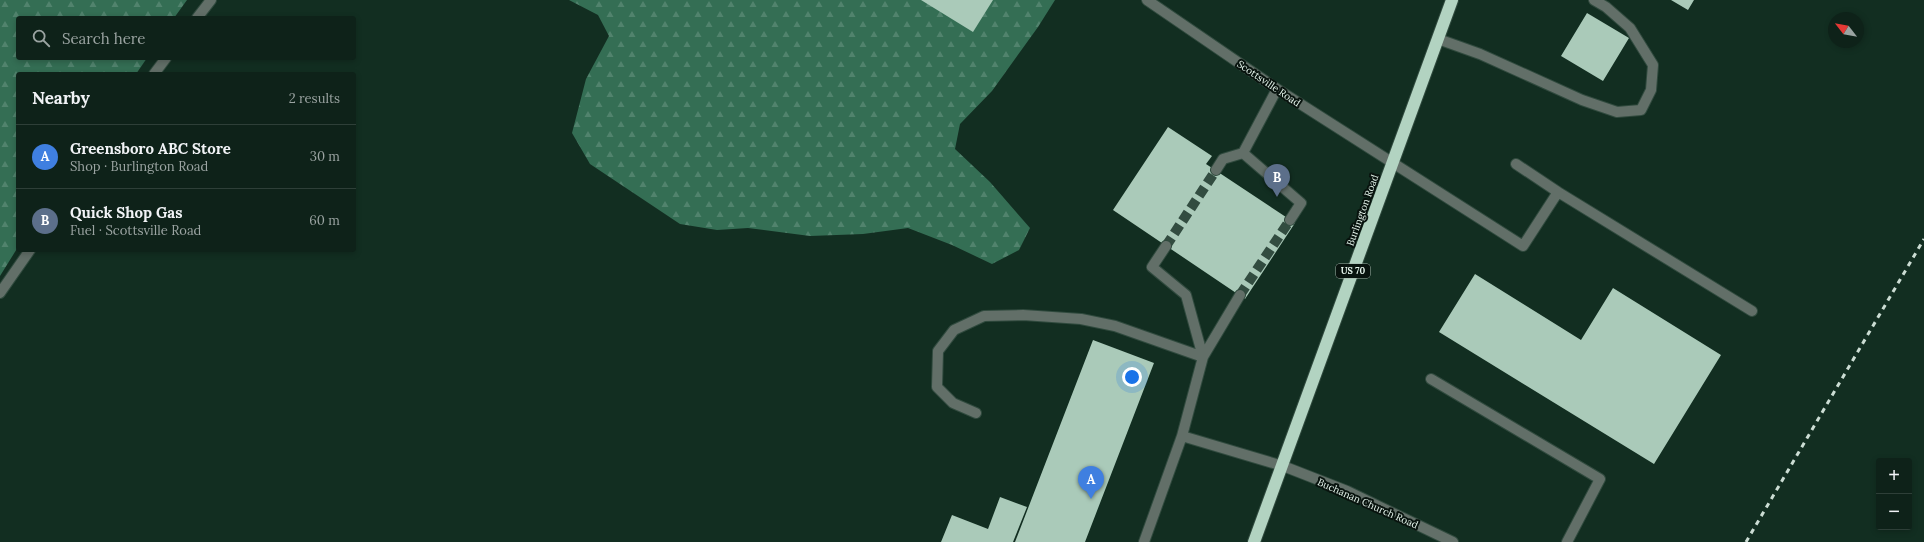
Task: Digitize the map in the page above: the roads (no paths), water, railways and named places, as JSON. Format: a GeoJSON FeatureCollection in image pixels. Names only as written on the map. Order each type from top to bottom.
{"type":"FeatureCollection","features":[{"type":"Feature","properties":{"kind":"highway","name":"Burlington Road"},"geometry":{"type":"LineString","coordinates":[[1254,542],[1452,0]]}},
{"type":"Feature","properties":{"kind":"street"},"geometry":{"type":"LineString","coordinates":[[199,16],[211,0]]}},
{"type":"Feature","properties":{"kind":"street","name":"Scottsville Road"},"geometry":{"type":"LineString","coordinates":[[1147,0],[1277,89],[1523,246],[1558,192]]}},
{"type":"Feature","properties":{"kind":"street"},"geometry":{"type":"LineString","coordinates":[[1438,39],[1480,54],[1582,100],[1617,112],[1641,110],[1651,90],[1653,65],[1630,28],[1606,7],[1594,0]]}},
{"type":"Feature","properties":{"kind":"street"},"geometry":{"type":"LineString","coordinates":[[156,72],[164,60]]}},
{"type":"Feature","properties":{"kind":"street"},"geometry":{"type":"LineString","coordinates":[[1216,170],[1223,159],[1243,153],[1277,89]]}},
{"type":"Feature","properties":{"kind":"street"},"geometry":{"type":"LineString","coordinates":[[1243,153],[1301,203],[1290,220]]}},
{"type":"Feature","properties":{"kind":"street"},"geometry":{"type":"LineString","coordinates":[[1516,164],[1558,192],[1752,311]]}},
{"type":"Feature","properties":{"kind":"street"},"geometry":{"type":"LineString","coordinates":[[1166,246],[1152,267],[1186,295],[1202,357]]}},
{"type":"Feature","properties":{"kind":"street"},"geometry":{"type":"LineString","coordinates":[[0,293],[29,252]]}},
{"type":"Feature","properties":{"kind":"street"},"geometry":{"type":"LineString","coordinates":[[1144,542],[1182,436],[1202,357],[1240,295]]}},
{"type":"Feature","properties":{"kind":"street"},"geometry":{"type":"LineString","coordinates":[[976,413],[953,403],[937,387],[938,351],[954,330],[984,316],[1024,315],[1081,319],[1115,326],[1202,357]]}},
{"type":"Feature","properties":{"kind":"street"},"geometry":{"type":"LineString","coordinates":[[1431,379],[1600,479],[1567,542]]}},
{"type":"Feature","properties":{"kind":"street","name":"Buchanan Church Road"},"geometry":{"type":"LineString","coordinates":[[1182,436],[1282,466],[1347,491],[1453,542]]}},
{"type":"Feature","properties":{"kind":"tunnel"},"geometry":{"type":"LineString","coordinates":[[1166,246],[1216,170]]}},
{"type":"Feature","properties":{"kind":"tunnel"},"geometry":{"type":"LineString","coordinates":[[1240,295],[1290,220]]}},
{"type":"Feature","properties":{"kind":"railway"},"geometry":{"type":"LineString","coordinates":[[1746,542],[1924,239]]}},
{"type":"Feature","properties":{"kind":"place","name":"Quick Shop Gas"},"geometry":{"type":"Point","coordinates":[1277,197]}},
{"type":"Feature","properties":{"kind":"place","name":"Greensboro ABC Store"},"geometry":{"type":"Point","coordinates":[1091,499]}}]}
